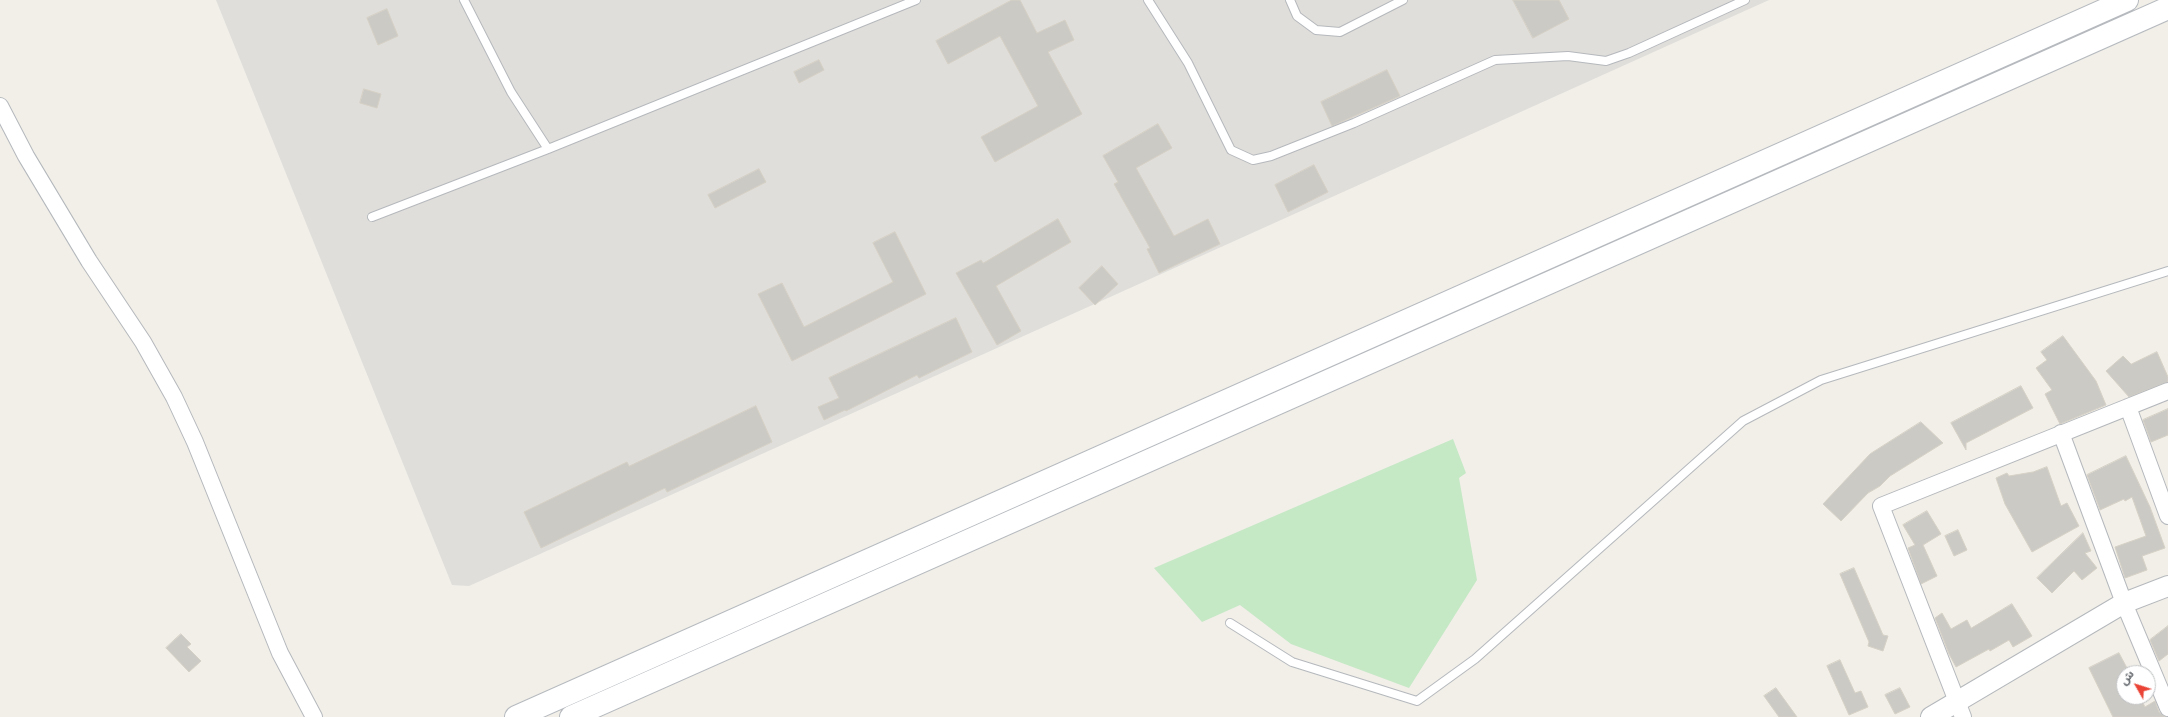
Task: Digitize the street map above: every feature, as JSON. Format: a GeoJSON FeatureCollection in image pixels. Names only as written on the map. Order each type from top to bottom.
{"type":"FeatureCollection","features":[{"type":"Feature","properties":{"kind":"main road"},"geometry":{"type":"LineString","coordinates":[[516,717],[2127,0]]}},
{"type":"Feature","properties":{"kind":"main road"},"geometry":{"type":"LineString","coordinates":[[571,717],[2168,8]]}},
{"type":"Feature","properties":{"kind":"street"},"geometry":{"type":"LineString","coordinates":[[0,106],[26,156],[81,248],[142,342],[174,396],[280,653],[314,717]]}},
{"type":"Feature","properties":{"kind":"street"},"geometry":{"type":"LineString","coordinates":[[1960,710],[1881,506],[2168,391]]}},
{"type":"Feature","properties":{"kind":"street"},"geometry":{"type":"LineString","coordinates":[[2128,406],[2168,516]]}},
{"type":"Feature","properties":{"kind":"street"},"geometry":{"type":"LineString","coordinates":[[2062,433],[2124,603],[2168,708]]}},
{"type":"Feature","properties":{"kind":"street"},"geometry":{"type":"LineString","coordinates":[[1931,717],[1960,710],[2124,603],[2168,586]]}},
{"type":"Feature","properties":{"kind":"lane"},"geometry":{"type":"LineString","coordinates":[[464,0],[511,92],[548,149]]}},
{"type":"Feature","properties":{"kind":"lane"},"geometry":{"type":"LineString","coordinates":[[372,217],[548,149],[916,0]]}},
{"type":"Feature","properties":{"kind":"lane"},"geometry":{"type":"LineString","coordinates":[[1148,0],[1188,63],[1231,150],[1253,160],[1271,156],[1354,124],[1495,60],[1568,56],[1606,61],[1629,53],[1745,0]]}},
{"type":"Feature","properties":{"kind":"lane"},"geometry":{"type":"LineString","coordinates":[[1290,0],[1297,16],[1316,30],[1340,32],[1404,0]]}},
{"type":"Feature","properties":{"kind":"lane"},"geometry":{"type":"LineString","coordinates":[[1230,623],[1292,662],[1417,701],[1475,658],[1743,421],[1821,380],[2168,271]]}},
{"type":"Feature","properties":{"kind":"shaded area"},"geometry":{"type":"Polygon","coordinates":[[[216,0],[1769,0],[469,586],[452,585],[216,0]]]}},
{"type":"Feature","properties":{"kind":"green space"},"geometry":{"type":"Polygon","coordinates":[[[1453,439],[1466,473],[1459,478],[1477,580],[1409,688],[1291,644],[1240,605],[1202,622],[1154,568],[1453,439]]]}},
{"type":"Feature","properties":{"kind":"building"},"geometry":{"type":"Polygon","coordinates":[[[1012,0],[1020,0],[1037,33],[1065,20],[1074,40],[1048,52],[1082,114],[995,162],[981,137],[1038,106],[1000,36],[948,64],[936,41],[1012,0]]]}},
{"type":"Feature","properties":{"kind":"building"},"geometry":{"type":"Polygon","coordinates":[[[1513,0],[1559,0],[1569,19],[1533,38],[1513,0]]]}},
{"type":"Feature","properties":{"kind":"building"},"geometry":{"type":"Polygon","coordinates":[[[387,9],[398,36],[378,45],[367,18],[387,9]]]}},
{"type":"Feature","properties":{"kind":"building"},"geometry":{"type":"Polygon","coordinates":[[[819,60],[824,70],[799,83],[794,72],[819,60]]]}},
{"type":"Feature","properties":{"kind":"building"},"geometry":{"type":"Polygon","coordinates":[[[1387,70],[1400,96],[1332,126],[1321,102],[1387,70]]]}},
{"type":"Feature","properties":{"kind":"building"},"geometry":{"type":"Polygon","coordinates":[[[364,89],[381,94],[377,108],[360,103],[364,89]]]}},
{"type":"Feature","properties":{"kind":"building"},"geometry":{"type":"Polygon","coordinates":[[[1158,124],[1172,148],[1136,168],[1174,236],[1208,219],[1220,244],[1159,273],[1147,249],[1150,248],[1114,184],[1118,182],[1103,156],[1158,124]]]}},
{"type":"Feature","properties":{"kind":"building"},"geometry":{"type":"Polygon","coordinates":[[[1314,165],[1328,192],[1288,212],[1275,185],[1314,165]]]}},
{"type":"Feature","properties":{"kind":"building"},"geometry":{"type":"Polygon","coordinates":[[[759,169],[766,182],[715,208],[708,195],[759,169]]]}},
{"type":"Feature","properties":{"kind":"building"},"geometry":{"type":"Polygon","coordinates":[[[1058,219],[1071,242],[996,286],[1021,331],[997,345],[956,273],[981,260],[983,263],[1058,219]]]}},
{"type":"Feature","properties":{"kind":"building"},"geometry":{"type":"Polygon","coordinates":[[[895,232],[926,294],[792,361],[758,294],[782,283],[804,327],[893,282],[873,243],[895,232]]]}},
{"type":"Feature","properties":{"kind":"building"},"geometry":{"type":"Polygon","coordinates":[[[1102,266],[1118,284],[1095,305],[1079,288],[1102,266]]]}},
{"type":"Feature","properties":{"kind":"building"},"geometry":{"type":"Polygon","coordinates":[[[956,318],[972,352],[919,378],[917,375],[846,411],[845,410],[824,420],[818,407],[839,398],[829,378],[956,318]]]}},
{"type":"Feature","properties":{"kind":"building"},"geometry":{"type":"Polygon","coordinates":[[[2063,336],[2096,381],[2106,405],[2060,424],[2045,394],[2052,390],[2036,368],[2047,360],[2041,352],[2063,336]]]}},
{"type":"Feature","properties":{"kind":"building"},"geometry":{"type":"Polygon","coordinates":[[[2157,352],[2168,377],[2168,382],[2129,397],[2106,371],[2123,356],[2131,364],[2157,352]]]}},
{"type":"Feature","properties":{"kind":"building"},"geometry":{"type":"Polygon","coordinates":[[[2021,386],[2033,408],[1966,443],[1966,450],[1951,423],[2021,386]]]}},
{"type":"Feature","properties":{"kind":"building"},"geometry":{"type":"Polygon","coordinates":[[[756,406],[772,442],[667,492],[665,488],[541,548],[524,512],[627,462],[629,466],[756,406]]]}},
{"type":"Feature","properties":{"kind":"building"},"geometry":{"type":"Polygon","coordinates":[[[2168,409],[2168,435],[2151,442],[2143,420],[2168,409]]]}},
{"type":"Feature","properties":{"kind":"building"},"geometry":{"type":"Polygon","coordinates":[[[1921,422],[1943,443],[1890,476],[1880,486],[1868,493],[1841,521],[1823,504],[1870,454],[1921,422]]]}},
{"type":"Feature","properties":{"kind":"building"},"geometry":{"type":"Polygon","coordinates":[[[2126,456],[2150,507],[2165,548],[2142,556],[2147,570],[2125,578],[2115,547],[2146,536],[2132,497],[2100,510],[2087,475],[2126,456]]]}},
{"type":"Feature","properties":{"kind":"building"},"geometry":{"type":"Polygon","coordinates":[[[2047,467],[2061,506],[2067,503],[2079,526],[2032,552],[2005,504],[1996,478],[2007,473],[2009,476],[2033,472],[2047,467]]]}},
{"type":"Feature","properties":{"kind":"building"},"geometry":{"type":"Polygon","coordinates":[[[1927,511],[1941,534],[1923,545],[1937,576],[1921,584],[1908,548],[1915,545],[1903,525],[1927,511]]]}},
{"type":"Feature","properties":{"kind":"building"},"geometry":{"type":"Polygon","coordinates":[[[1958,530],[1967,550],[1954,556],[1945,536],[1958,530]]]}},
{"type":"Feature","properties":{"kind":"building"},"geometry":{"type":"Polygon","coordinates":[[[2083,533],[2091,551],[2085,553],[2097,568],[2082,580],[2074,571],[2052,593],[2037,578],[2083,533]]]}},
{"type":"Feature","properties":{"kind":"building"},"geometry":{"type":"Polygon","coordinates":[[[1854,568],[1883,635],[1888,636],[1883,651],[1868,646],[1869,642],[1840,574],[1854,568]]]}},
{"type":"Feature","properties":{"kind":"building"},"geometry":{"type":"Polygon","coordinates":[[[2012,604],[2032,636],[2013,647],[2009,640],[1956,667],[1949,654],[1935,618],[1942,613],[1951,629],[1967,620],[1971,628],[2012,604]]]}},
{"type":"Feature","properties":{"kind":"building"},"geometry":{"type":"Polygon","coordinates":[[[2168,626],[2168,654],[2159,661],[2150,640],[2168,626]]]}},
{"type":"Feature","properties":{"kind":"building"},"geometry":{"type":"Polygon","coordinates":[[[181,634],[191,644],[187,647],[201,661],[189,672],[166,648],[181,634]]]}},
{"type":"Feature","properties":{"kind":"building"},"geometry":{"type":"Polygon","coordinates":[[[2119,653],[2125,665],[2116,665],[2116,705],[2144,705],[2145,707],[2156,704],[2159,712],[2166,717],[2113,717],[2089,668],[2119,653]]]}},
{"type":"Feature","properties":{"kind":"building"},"geometry":{"type":"Polygon","coordinates":[[[1840,660],[1855,693],[1861,691],[1868,707],[1849,715],[1827,666],[1840,660]]]}},
{"type":"Feature","properties":{"kind":"building"},"geometry":{"type":"Polygon","coordinates":[[[1776,688],[1797,717],[1779,717],[1764,696],[1776,688]]]}},
{"type":"Feature","properties":{"kind":"building"},"geometry":{"type":"Polygon","coordinates":[[[1900,688],[1910,707],[1895,714],[1885,695],[1900,688]]]}}]}
